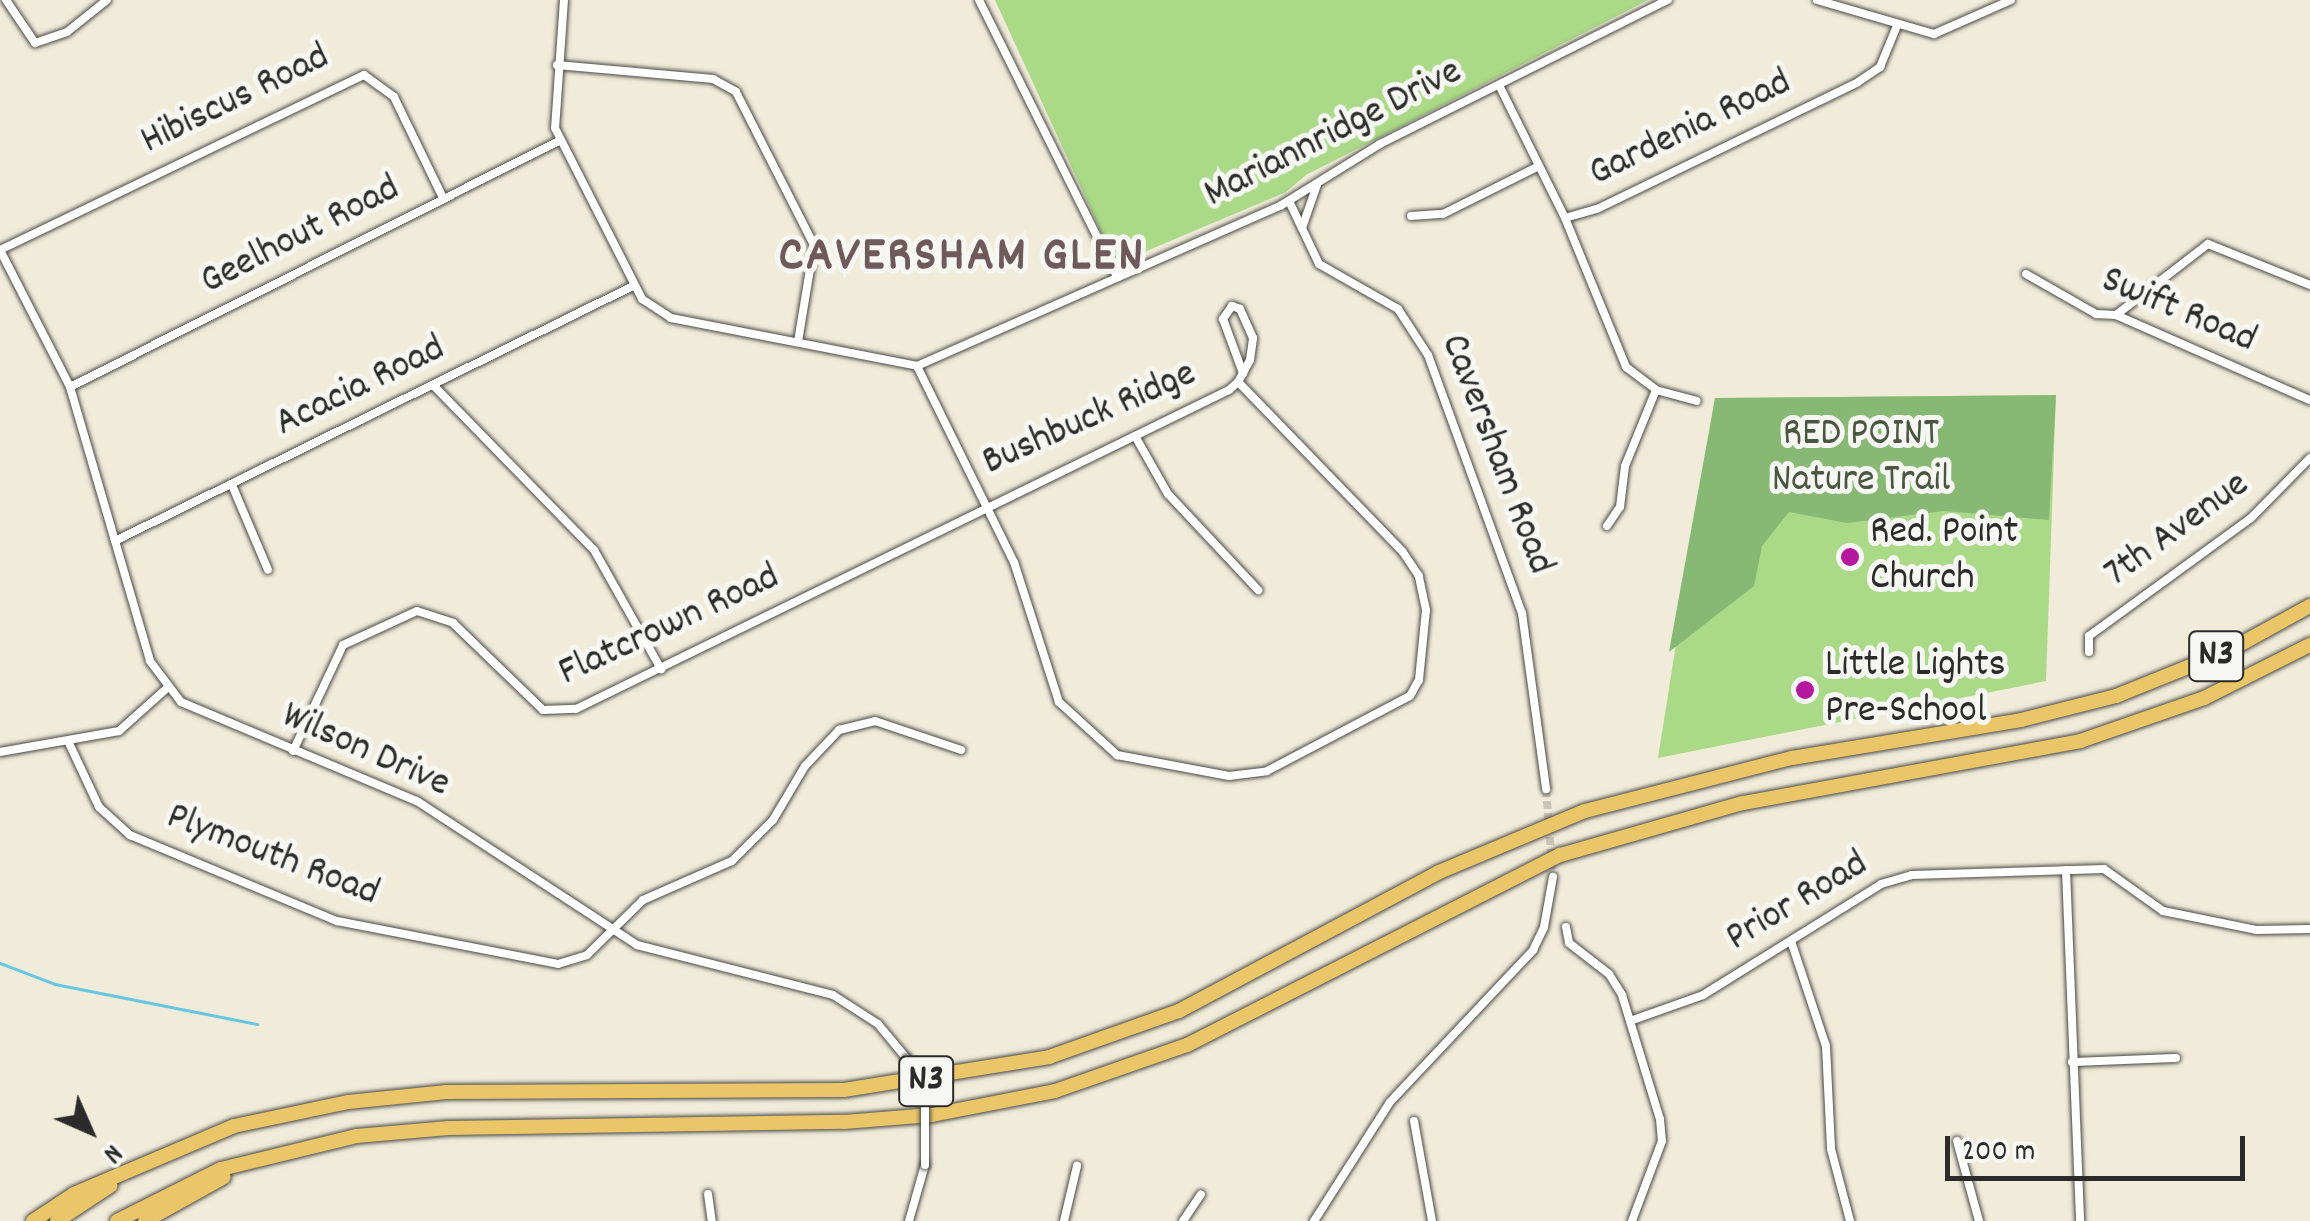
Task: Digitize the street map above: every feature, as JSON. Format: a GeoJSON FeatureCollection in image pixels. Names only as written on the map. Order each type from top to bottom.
{"type":"FeatureCollection","features":[{"type":"Feature","properties":{"kind":"highway","name":"N3"},"geometry":{"type":"LineString","coordinates":[[57,1221],[144,1164],[234,1126],[348,1102],[485,1092],[844,1090],[1048,1057],[1179,1010],[1439,872],[1586,811],[1773,762],[2022,720],[2116,696],[2228,651],[2310,606]]}},
{"type":"Feature","properties":{"kind":"highway","name":"N3"},"geometry":{"type":"LineString","coordinates":[[116,1221],[222,1169],[303,1144],[449,1128],[932,1116],[1056,1091],[1187,1044],[1454,903],[1560,855],[1743,803],[2080,740],[2204,698],[2310,644]]}},
{"type":"Feature","properties":{"kind":"highway"},"geometry":{"type":"LineString","coordinates":[[145,1221],[303,1144]]}},
{"type":"Feature","properties":{"kind":"highway"},"geometry":{"type":"LineString","coordinates":[[33,1221],[74,1194],[144,1164]]}},
{"type":"Feature","properties":{"kind":"street"},"geometry":{"type":"LineString","coordinates":[[6,0],[35,43],[67,32],[107,0]]}},
{"type":"Feature","properties":{"kind":"street"},"geometry":{"type":"LineString","coordinates":[[564,0],[553,114],[559,141],[632,286],[671,318],[917,366]]}},
{"type":"Feature","properties":{"kind":"street"},"geometry":{"type":"LineString","coordinates":[[979,0],[1116,275]]}},
{"type":"Feature","properties":{"kind":"street","name":"Mariannridge Drive"},"geometry":{"type":"LineString","coordinates":[[917,366],[954,354],[1116,275],[1289,201],[1319,181],[1499,85],[1668,0]]}},
{"type":"Feature","properties":{"kind":"street"},"geometry":{"type":"LineString","coordinates":[[1817,0],[1896,28],[1946,31],[2011,0]]}},
{"type":"Feature","properties":{"kind":"street","name":"Gardenia Road"},"geometry":{"type":"LineString","coordinates":[[1499,85],[1565,218],[1597,209],[1858,82],[1880,67],[1896,28]]}},
{"type":"Feature","properties":{"kind":"street"},"geometry":{"type":"LineString","coordinates":[[557,65],[713,79],[736,92],[814,245],[798,342]]}},
{"type":"Feature","properties":{"kind":"street","name":"Hibiscus Road"},"geometry":{"type":"LineString","coordinates":[[0,250],[364,75],[394,97],[443,198]]}},
{"type":"Feature","properties":{"kind":"street","name":"Geelhout Road"},"geometry":{"type":"LineString","coordinates":[[70,386],[559,141]]}},
{"type":"Feature","properties":{"kind":"street"},"geometry":{"type":"LineString","coordinates":[[1411,216],[1443,214],[1539,166]]}},
{"type":"Feature","properties":{"kind":"street"},"geometry":{"type":"LineString","coordinates":[[1302,230],[1319,181]]}},
{"type":"Feature","properties":{"kind":"street","name":"Caversham Road"},"geometry":{"type":"LineString","coordinates":[[1289,201],[1319,264],[1398,309],[1428,355],[1522,613],[1546,789]]}},
{"type":"Feature","properties":{"kind":"street"},"geometry":{"type":"LineString","coordinates":[[1565,218],[1616,354],[1656,390],[1697,401]]}},
{"type":"Feature","properties":{"kind":"street"},"geometry":{"type":"LineString","coordinates":[[2116,315],[2208,244],[2310,285]]}},
{"type":"Feature","properties":{"kind":"street"},"geometry":{"type":"LineString","coordinates":[[0,250],[70,386],[150,661],[166,689],[119,731],[0,752]]}},
{"type":"Feature","properties":{"kind":"street"},"geometry":{"type":"LineString","coordinates":[[613,296],[625,271]]}},
{"type":"Feature","properties":{"kind":"street","name":"Swift Road"},"geometry":{"type":"LineString","coordinates":[[2026,274],[2096,314],[2116,315],[2310,400]]}},
{"type":"Feature","properties":{"kind":"street","name":"Acacia Road"},"geometry":{"type":"LineString","coordinates":[[115,541],[632,286]]}},
{"type":"Feature","properties":{"kind":"street","name":"Bushbuck Ridge"},"geometry":{"type":"LineString","coordinates":[[917,366],[987,509],[1240,378],[1252,338],[1240,309],[1232,306],[1224,318],[1240,378]]}},
{"type":"Feature","properties":{"kind":"street"},"geometry":{"type":"LineString","coordinates":[[987,509],[1014,562],[1059,702],[1117,755],[1249,776],[1392,709],[1419,680],[1426,610],[1419,576],[1240,378]]}},
{"type":"Feature","properties":{"kind":"street"},"geometry":{"type":"LineString","coordinates":[[433,386],[594,550],[661,669]]}},
{"type":"Feature","properties":{"kind":"street"},"geometry":{"type":"LineString","coordinates":[[1607,526],[1620,507],[1625,466],[1656,390]]}},
{"type":"Feature","properties":{"kind":"street"},"geometry":{"type":"LineString","coordinates":[[1134,436],[1168,494],[1258,590]]}},
{"type":"Feature","properties":{"kind":"street","name":"7th Avenue"},"geometry":{"type":"LineString","coordinates":[[2089,652],[2089,636],[2251,518],[2310,458]]}},
{"type":"Feature","properties":{"kind":"street"},"geometry":{"type":"LineString","coordinates":[[232,485],[268,570]]}},
{"type":"Feature","properties":{"kind":"street","name":"Flatcrown Road"},"geometry":{"type":"LineString","coordinates":[[293,752],[343,645],[417,611],[453,623],[543,710],[576,709],[987,509]]}},
{"type":"Feature","properties":{"kind":"street","name":"Wilson Drive"},"geometry":{"type":"LineString","coordinates":[[166,689],[198,712],[417,801],[612,930],[655,951],[833,995],[878,1024],[906,1059],[925,1106],[925,1164],[909,1221]]}},
{"type":"Feature","properties":{"kind":"street","name":"Plymouth Road"},"geometry":{"type":"LineString","coordinates":[[69,742],[99,807],[115,826],[322,917],[558,964],[578,961],[643,900],[732,861],[773,820],[822,745],[851,724],[875,721],[961,750]]}},
{"type":"Feature","properties":{"kind":"street"},"geometry":{"type":"LineString","coordinates":[[2066,870],[2080,1221]]}},
{"type":"Feature","properties":{"kind":"street","name":"Prior Road"},"geometry":{"type":"LineString","coordinates":[[1630,1021],[1703,996],[1894,878],[2112,870],[2163,911],[2256,930],[2310,929]]}},
{"type":"Feature","properties":{"kind":"street"},"geometry":{"type":"LineString","coordinates":[[1314,1221],[1390,1102],[1533,950],[1553,877]]}},
{"type":"Feature","properties":{"kind":"street"},"geometry":{"type":"LineString","coordinates":[[1566,927],[1569,943],[1616,982],[1662,1131],[1632,1221]]}},
{"type":"Feature","properties":{"kind":"street"},"geometry":{"type":"LineString","coordinates":[[1791,941],[1826,1046],[1831,1149],[1850,1221]]}},
{"type":"Feature","properties":{"kind":"street"},"geometry":{"type":"LineString","coordinates":[[2072,1062],[2176,1058]]}},
{"type":"Feature","properties":{"kind":"street"},"geometry":{"type":"LineString","coordinates":[[1414,1121],[1432,1221]]}},
{"type":"Feature","properties":{"kind":"street"},"geometry":{"type":"LineString","coordinates":[[1958,1141],[1979,1221]]}},
{"type":"Feature","properties":{"kind":"street"},"geometry":{"type":"LineString","coordinates":[[1064,1221],[1077,1166]]}},
{"type":"Feature","properties":{"kind":"street"},"geometry":{"type":"LineString","coordinates":[[708,1194],[712,1221]]}},
{"type":"Feature","properties":{"kind":"street"},"geometry":{"type":"LineString","coordinates":[[1183,1221],[1201,1194]]}},
{"type":"Feature","properties":{"kind":"green space"},"geometry":{"type":"Polygon","coordinates":[[[995,0],[1648,0],[1306,175],[1286,192],[1116,264],[995,0]]]}},
{"type":"Feature","properties":{"kind":"green space"},"geometry":{"type":"Polygon","coordinates":[[[2056,395],[2046,681],[1658,758],[1715,398],[2056,395]]]}},
{"type":"Feature","properties":{"kind":"green space","name":"RED POINT Nature Trail"},"geometry":{"type":"Polygon","coordinates":[[[2056,395],[2049,520],[1944,511],[1847,523],[1789,512],[1762,546],[1754,586],[1669,652],[1715,398],[2056,395]]]}},
{"type":"Feature","properties":{"kind":"waterway"},"geometry":{"type":"LineString","coordinates":[[0,963],[55,984],[257,1024]]}},
{"type":"Feature","properties":{"kind":"tunnel"},"geometry":{"type":"LineString","coordinates":[[1546,789],[1553,877]]}},
{"type":"Feature","properties":{"kind":"place","name":"Red. Point Church"},"geometry":{"type":"Point","coordinates":[1850,557]}},
{"type":"Feature","properties":{"kind":"place","name":"Little Lights Pre-School"},"geometry":{"type":"Point","coordinates":[1805,690]}},
{"type":"Feature","properties":{"kind":"district","name":"CAVERSHAM GLEN"},"geometry":{"type":"Point","coordinates":[962,259]}}]}
